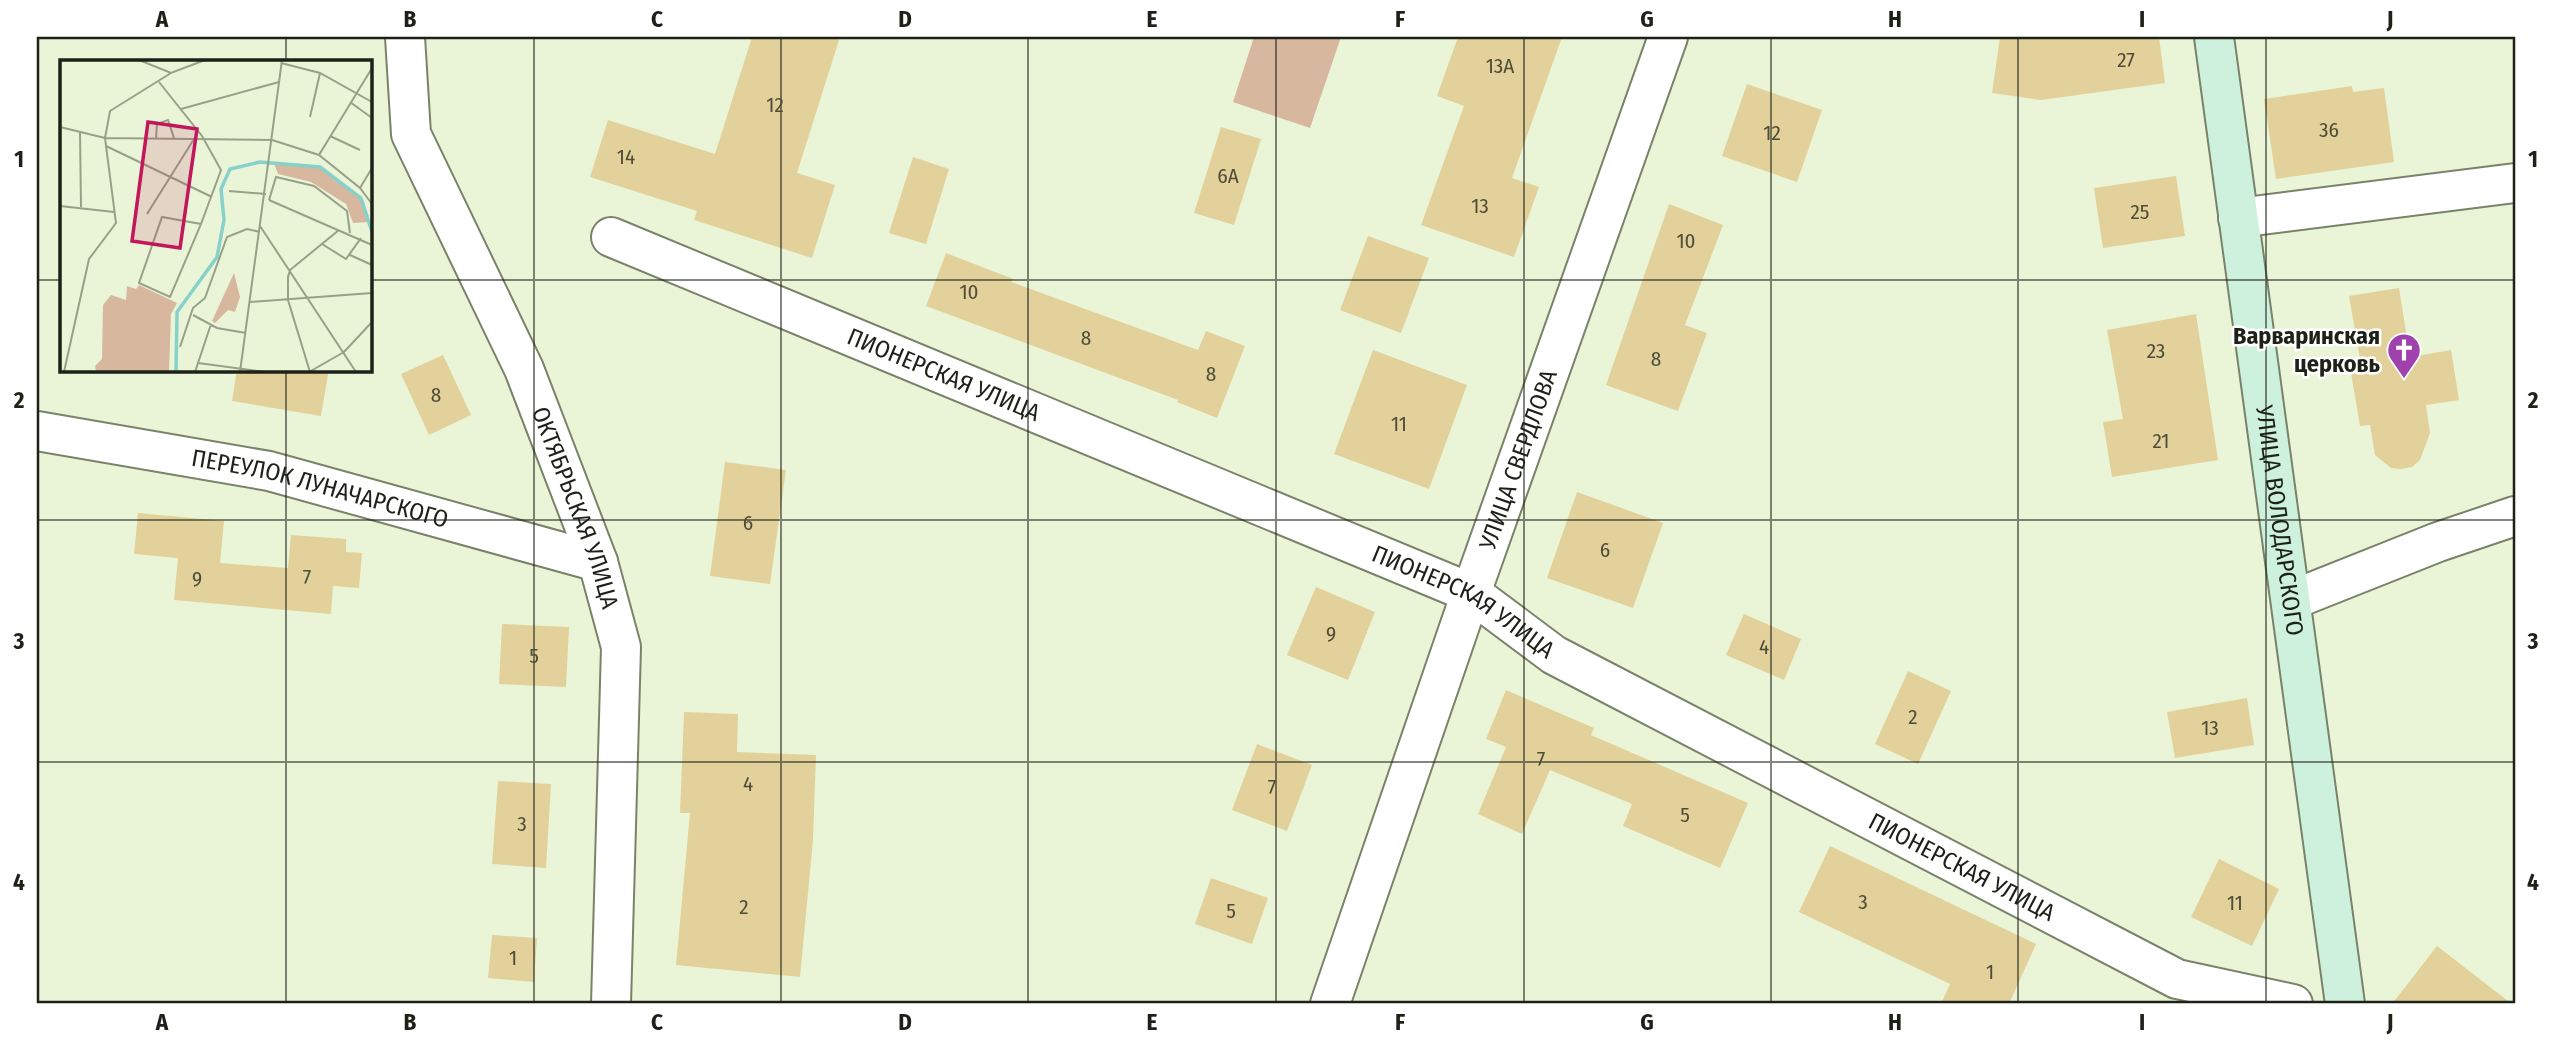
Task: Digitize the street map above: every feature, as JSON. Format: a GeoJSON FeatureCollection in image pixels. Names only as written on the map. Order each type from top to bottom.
{"type":"FeatureCollection","features":[{"type":"Feature","properties":{"kind":"main road","name":"УЛИЦА ВОЛОДАРСКОГО"},"geometry":{"type":"LineString","coordinates":[[2214,37],[2345,1004]]}},
{"type":"Feature","properties":{"kind":"street","name":"ОКТЯБРЬСКАЯ УЛИЦА"},"geometry":{"type":"LineString","coordinates":[[405,37],[411,134],[524,369],[598,562],[621,647],[611,1004]]}},
{"type":"Feature","properties":{"kind":"street","name":"УЛИЦА СВЕРДЛОВА"},"geometry":{"type":"LineString","coordinates":[[1329,1004],[1668,37]]}},
{"type":"Feature","properties":{"kind":"street"},"geometry":{"type":"LineString","coordinates":[[2238,218],[2515,183]]}},
{"type":"Feature","properties":{"kind":"street","name":"ПИОНЕРСКАЯ УЛИЦА"},"geometry":{"type":"LineString","coordinates":[[611,237],[1471,593],[1554,655],[2176,979],[2293,1004]]}},
{"type":"Feature","properties":{"kind":"street","name":"ПЕРЕУЛОК ЛУНАЧАРСКОГО"},"geometry":{"type":"LineString","coordinates":[[37,431],[269,471],[598,562]]}},
{"type":"Feature","properties":{"kind":"street"},"geometry":{"type":"LineString","coordinates":[[2292,600],[2438,542],[2515,516]]}},
{"type":"Feature","properties":{"kind":"shaded area"},"geometry":{"type":"Polygon","coordinates":[[[1254,37],[1341,37],[1310,128],[1233,102],[1254,37]]]}},
{"type":"Feature","properties":{"kind":"building"},"geometry":{"type":"Polygon","coordinates":[[[752,37],[840,37],[797,173],[835,185],[812,258],[694,220],[697,211],[590,177],[608,120],[715,154],[752,37]]]}},
{"type":"Feature","properties":{"kind":"building"},"geometry":{"type":"Polygon","coordinates":[[[1458,37],[1562,37],[1512,178],[1539,187],[1514,257],[1421,225],[1464,106],[1437,96],[1458,37]]]}},
{"type":"Feature","properties":{"kind":"building"},"geometry":{"type":"Polygon","coordinates":[[[2000,37],[2159,37],[2165,83],[2041,100],[1992,93],[2000,37]]]}},
{"type":"Feature","properties":{"kind":"building"},"geometry":{"type":"Polygon","coordinates":[[[1747,84],[1822,110],[1797,182],[1722,156],[1747,84]]]}},
{"type":"Feature","properties":{"kind":"building"},"geometry":{"type":"Polygon","coordinates":[[[2352,86],[2353,92],[2384,88],[2394,162],[2276,179],[2264,99],[2352,86]]]}},
{"type":"Feature","properties":{"kind":"building"},"geometry":{"type":"Polygon","coordinates":[[[1221,127],[1261,139],[1234,225],[1194,213],[1221,127]]]}},
{"type":"Feature","properties":{"kind":"building"},"geometry":{"type":"Polygon","coordinates":[[[913,157],[949,169],[926,244],[889,233],[913,157]]]}},
{"type":"Feature","properties":{"kind":"building"},"geometry":{"type":"Polygon","coordinates":[[[2176,176],[2185,236],[2103,248],[2094,188],[2176,176]]]}},
{"type":"Feature","properties":{"kind":"building"},"geometry":{"type":"Polygon","coordinates":[[[1669,204],[1723,225],[1685,325],[1707,333],[1678,411],[1606,385],[1669,204]]]}},
{"type":"Feature","properties":{"kind":"building"},"geometry":{"type":"Polygon","coordinates":[[[1368,236],[1429,258],[1401,333],[1340,310],[1368,236]]]}},
{"type":"Feature","properties":{"kind":"building"},"geometry":{"type":"Polygon","coordinates":[[[946,253],[1013,279],[1011,282],[1198,350],[1206,331],[1245,346],[1217,418],[1177,402],[1178,400],[926,306],[946,253]]]}},
{"type":"Feature","properties":{"kind":"building","name":"Варваринская церковь"},"geometry":{"type":"Polygon","coordinates":[[[2399,288],[2410,357],[2451,350],[2459,400],[2426,405],[2430,433],[2420,460],[2412,467],[2401,469],[2391,468],[2375,455],[2370,425],[2360,426],[2349,361],[2360,359],[2349,296],[2399,288]]]}},
{"type":"Feature","properties":{"kind":"building"},"geometry":{"type":"Polygon","coordinates":[[[2196,314],[2218,460],[2112,477],[2103,422],[2123,419],[2107,330],[2196,314]]]}},
{"type":"Feature","properties":{"kind":"building"},"geometry":{"type":"Polygon","coordinates":[[[1373,350],[1467,385],[1429,489],[1334,454],[1373,350]]]}},
{"type":"Feature","properties":{"kind":"building"},"geometry":{"type":"Polygon","coordinates":[[[443,355],[471,415],[429,435],[401,374],[443,355]]]}},
{"type":"Feature","properties":{"kind":"building"},"geometry":{"type":"Polygon","coordinates":[[[237,371],[329,371],[321,416],[232,401],[237,371]]]}},
{"type":"Feature","properties":{"kind":"building"},"geometry":{"type":"Polygon","coordinates":[[[725,462],[786,470],[770,584],[710,576],[725,462]]]}},
{"type":"Feature","properties":{"kind":"building"},"geometry":{"type":"Polygon","coordinates":[[[1577,492],[1663,523],[1633,608],[1547,578],[1577,492]]]}},
{"type":"Feature","properties":{"kind":"building"},"geometry":{"type":"Polygon","coordinates":[[[138,513],[224,521],[220,563],[288,568],[291,535],[346,539],[346,552],[362,553],[359,588],[333,586],[331,614],[174,600],[178,558],[134,554],[138,513]]]}},
{"type":"Feature","properties":{"kind":"building"},"geometry":{"type":"Polygon","coordinates":[[[1316,587],[1375,612],[1348,680],[1287,655],[1316,587]]]}},
{"type":"Feature","properties":{"kind":"building"},"geometry":{"type":"Polygon","coordinates":[[[1744,614],[1801,639],[1784,680],[1726,655],[1744,614]]]}},
{"type":"Feature","properties":{"kind":"building"},"geometry":{"type":"Polygon","coordinates":[[[502,624],[569,627],[566,687],[499,684],[502,624]]]}},
{"type":"Feature","properties":{"kind":"building"},"geometry":{"type":"Polygon","coordinates":[[[1908,671],[1951,691],[1918,764],[1875,744],[1908,671]]]}},
{"type":"Feature","properties":{"kind":"building"},"geometry":{"type":"Polygon","coordinates":[[[1506,690],[1594,728],[1591,735],[1748,803],[1720,868],[1623,826],[1632,804],[1550,770],[1522,834],[1478,814],[1506,747],[1486,739],[1506,690]]]}},
{"type":"Feature","properties":{"kind":"building"},"geometry":{"type":"Polygon","coordinates":[[[2247,698],[2254,745],[2175,758],[2167,712],[2247,698]]]}},
{"type":"Feature","properties":{"kind":"building"},"geometry":{"type":"Polygon","coordinates":[[[684,712],[738,714],[737,752],[816,755],[813,840],[800,977],[676,965],[690,813],[680,813],[684,712]]]}},
{"type":"Feature","properties":{"kind":"building"},"geometry":{"type":"Polygon","coordinates":[[[1257,744],[1312,765],[1287,831],[1232,810],[1257,744]]]}},
{"type":"Feature","properties":{"kind":"building"},"geometry":{"type":"Polygon","coordinates":[[[498,781],[551,784],[546,868],[492,864],[498,781]]]}},
{"type":"Feature","properties":{"kind":"building"},"geometry":{"type":"Polygon","coordinates":[[[1830,846],[2036,944],[2009,1004],[1941,1004],[1950,984],[1799,912],[1830,846]]]}},
{"type":"Feature","properties":{"kind":"building"},"geometry":{"type":"Polygon","coordinates":[[[2219,859],[2279,889],[2252,946],[2191,917],[2219,859]]]}},
{"type":"Feature","properties":{"kind":"building"},"geometry":{"type":"Polygon","coordinates":[[[1211,878],[1268,898],[1252,944],[1195,924],[1211,878]]]}},
{"type":"Feature","properties":{"kind":"building"},"geometry":{"type":"Polygon","coordinates":[[[492,935],[537,938],[534,982],[488,978],[492,935]]]}},
{"type":"Feature","properties":{"kind":"building"},"geometry":{"type":"Polygon","coordinates":[[[2437,946],[2512,1004],[2392,1004],[2437,946]]]}},
{"type":"Feature","properties":{"kind":"place","name":"Варваринская церковь"},"geometry":{"type":"Point","coordinates":[2404,380]}}]}
